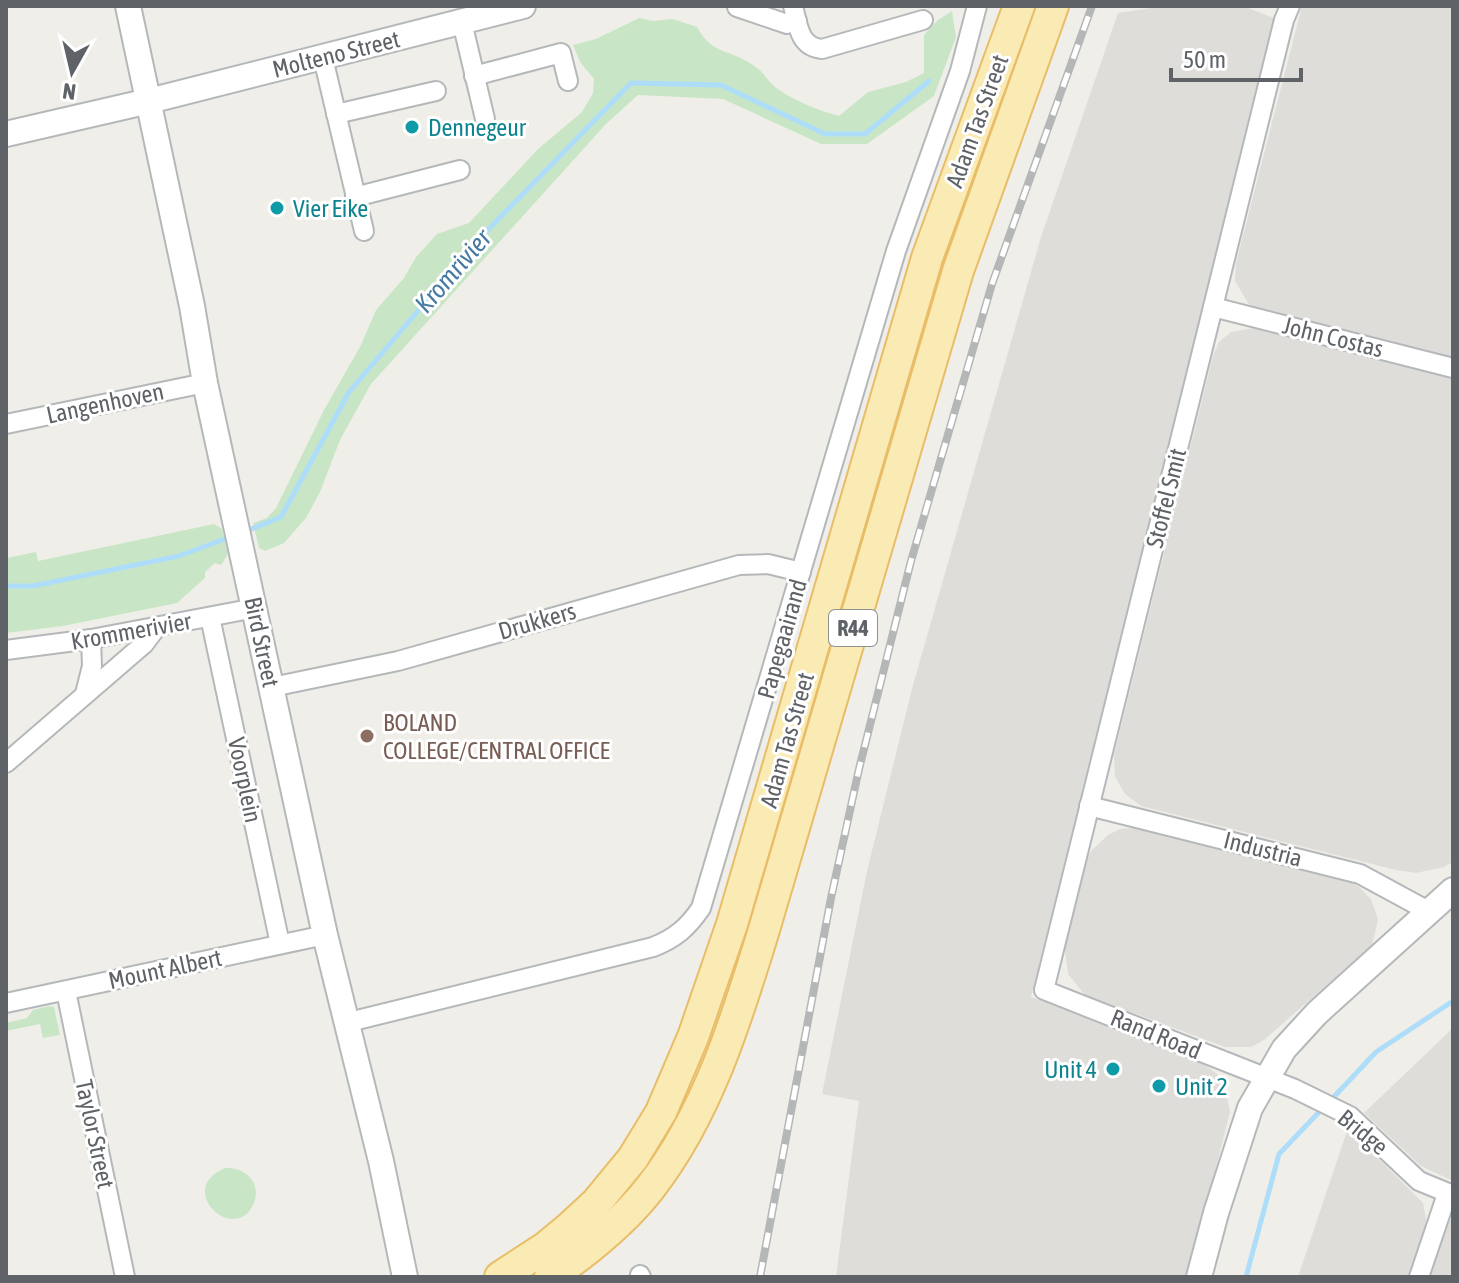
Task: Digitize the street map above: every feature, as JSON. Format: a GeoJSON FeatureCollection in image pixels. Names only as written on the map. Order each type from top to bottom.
{"type":"FeatureCollection","features":[{"type":"Feature","properties":{"kind":"main road","name":"Adam Tas Street"},"geometry":{"type":"LineString","coordinates":[[500,1277],[546,1247],[596,1203],[633,1158],[661,1112],[715,979],[927,258],[1019,6]]}},
{"type":"Feature","properties":{"kind":"main road","name":"Adam Tas Street"},"geometry":{"type":"LineString","coordinates":[[550,1277],[612,1228],[649,1189],[684,1137],[716,1068],[763,933],[958,271],[1053,6]]}},
{"type":"Feature","properties":{"kind":"main road"},"geometry":{"type":"LineString","coordinates":[[732,924],[763,933]]}},
{"type":"Feature","properties":{"kind":"street","name":"Bird Street"},"geometry":{"type":"LineString","coordinates":[[128,6],[205,383],[325,935],[381,1161],[405,1277]]}},
{"type":"Feature","properties":{"kind":"street","name":"Molteno Street"},"geometry":{"type":"LineString","coordinates":[[6,134],[323,58],[523,6]]}},
{"type":"Feature","properties":{"kind":"street","name":"Papegaairand"},"geometry":{"type":"LineString","coordinates":[[345,1023],[653,947],[675,938],[691,923],[707,894],[896,251],[960,71],[977,6]]}},
{"type":"Feature","properties":{"kind":"street","name":"Stoffel Smit"},"geometry":{"type":"LineString","coordinates":[[1044,990],[1280,35],[1290,6]]}},
{"type":"Feature","properties":{"kind":"street"},"geometry":{"type":"LineString","coordinates":[[737,7],[787,24],[795,14]]}},
{"type":"Feature","properties":{"kind":"street"},"geometry":{"type":"LineString","coordinates":[[795,14],[806,44],[822,49],[923,20]]}},
{"type":"Feature","properties":{"kind":"street"},"geometry":{"type":"LineString","coordinates":[[462,22],[485,119]]}},
{"type":"Feature","properties":{"kind":"street"},"geometry":{"type":"LineString","coordinates":[[474,76],[561,53],[568,81]]}},
{"type":"Feature","properties":{"kind":"street"},"geometry":{"type":"LineString","coordinates":[[323,58],[364,231]]}},
{"type":"Feature","properties":{"kind":"street"},"geometry":{"type":"LineString","coordinates":[[336,114],[436,91]]}},
{"type":"Feature","properties":{"kind":"street"},"geometry":{"type":"LineString","coordinates":[[355,197],[460,170]]}},
{"type":"Feature","properties":{"kind":"street","name":"John Costas"},"geometry":{"type":"LineString","coordinates":[[1213,307],[1453,368]]}},
{"type":"Feature","properties":{"kind":"street","name":"Langenhoven"},"geometry":{"type":"LineString","coordinates":[[6,424],[205,383]]}},
{"type":"Feature","properties":{"kind":"street","name":"Drukkers"},"geometry":{"type":"LineString","coordinates":[[272,687],[398,661],[739,565],[768,564],[801,572]]}},
{"type":"Feature","properties":{"kind":"street","name":"Krommerivier"},"geometry":{"type":"LineString","coordinates":[[6,650],[91,639],[255,608]]}},
{"type":"Feature","properties":{"kind":"street","name":"Voorplein"},"geometry":{"type":"LineString","coordinates":[[210,617],[280,944]]}},
{"type":"Feature","properties":{"kind":"street"},"geometry":{"type":"LineString","coordinates":[[6,763],[144,644],[156,628]]}},
{"type":"Feature","properties":{"kind":"street"},"geometry":{"type":"LineString","coordinates":[[85,694],[92,666],[91,639]]}},
{"type":"Feature","properties":{"kind":"street","name":"Industria"},"geometry":{"type":"LineString","coordinates":[[1089,806],[1360,874],[1430,912]]}},
{"type":"Feature","properties":{"kind":"street"},"geometry":{"type":"LineString","coordinates":[[1199,1277],[1250,1108],[1284,1049],[1317,1013],[1453,890]]}},
{"type":"Feature","properties":{"kind":"street","name":"Mount Albert"},"geometry":{"type":"LineString","coordinates":[[6,1003],[325,935]]}},
{"type":"Feature","properties":{"kind":"street","name":"Rand Road"},"geometry":{"type":"LineString","coordinates":[[1044,990],[1267,1078]]}},
{"type":"Feature","properties":{"kind":"street","name":"Taylor Street"},"geometry":{"type":"LineString","coordinates":[[66,991],[125,1277]]}},
{"type":"Feature","properties":{"kind":"street","name":"Bridge"},"geometry":{"type":"LineString","coordinates":[[1267,1078],[1350,1116],[1419,1181],[1450,1194]]}},
{"type":"Feature","properties":{"kind":"street"},"geometry":{"type":"LineString","coordinates":[[1419,1277],[1450,1194]]}},
{"type":"Feature","properties":{"kind":"shaded area"},"geometry":{"type":"Polygon","coordinates":[[[1165,6],[1243,6],[1274,18],[1031,997],[1202,1063],[1217,1074],[1225,1088],[1230,1112],[1188,1277],[836,1277],[859,1101],[822,1094],[867,871],[913,685],[1041,237],[1118,13],[1165,6]]]}},
{"type":"Feature","properties":{"kind":"shaded area"},"geometry":{"type":"Polygon","coordinates":[[[1302,6],[1453,6],[1453,358],[1256,309],[1248,303],[1235,281],[1236,263],[1302,6]]]}},
{"type":"Feature","properties":{"kind":"shaded area"},"geometry":{"type":"Polygon","coordinates":[[[1254,328],[1453,378],[1453,862],[1444,867],[1416,873],[1396,870],[1141,806],[1125,794],[1115,777],[1114,755],[1213,356],[1219,342],[1231,332],[1254,328]]]}},
{"type":"Feature","properties":{"kind":"shaded area"},"geometry":{"type":"Polygon","coordinates":[[[1134,828],[1346,879],[1371,899],[1378,920],[1372,945],[1264,1040],[1251,1047],[1225,1047],[1085,995],[1068,974],[1065,950],[1086,861],[1091,851],[1108,835],[1120,829],[1134,828]]]}},
{"type":"Feature","properties":{"kind":"shaded area"},"geometry":{"type":"Polygon","coordinates":[[[1453,1028],[1453,1181],[1421,1166],[1364,1113],[1453,1028]]]}},
{"type":"Feature","properties":{"kind":"shaded area"},"geometry":{"type":"Polygon","coordinates":[[[1348,1128],[1423,1203],[1427,1224],[1409,1277],[1298,1277],[1348,1128]]]}},
{"type":"Feature","properties":{"kind":"shaded area"},"geometry":{"type":"Polygon","coordinates":[[[1453,1216],[1453,1277],[1427,1277],[1443,1229],[1453,1216]]]}},
{"type":"Feature","properties":{"kind":"green space"},"geometry":{"type":"Polygon","coordinates":[[[952,11],[956,37],[934,96],[867,144],[821,144],[723,99],[638,95],[606,124],[371,384],[340,440],[320,492],[306,518],[284,543],[265,551],[259,548],[253,523],[267,518],[276,508],[376,310],[437,234],[469,223],[538,149],[582,112],[593,93],[594,79],[580,62],[573,45],[596,39],[639,18],[653,21],[673,19],[697,27],[715,47],[753,65],[789,96],[839,116],[868,92],[906,82],[924,73],[924,35],[952,11]]]}},
{"type":"Feature","properties":{"kind":"green space"},"geometry":{"type":"Polygon","coordinates":[[[214,524],[222,529],[228,554],[221,565],[215,563],[205,572],[205,578],[177,603],[63,626],[6,633],[6,558],[36,552],[38,561],[214,524]]]}},
{"type":"Feature","properties":{"kind":"green space"},"geometry":{"type":"Polygon","coordinates":[[[54,1007],[60,1035],[43,1038],[40,1024],[6,1031],[6,1023],[27,1018],[33,1010],[54,1007]]]}},
{"type":"Feature","properties":{"kind":"green space"},"geometry":{"type":"Polygon","coordinates":[[[225,1168],[246,1174],[256,1190],[253,1205],[244,1216],[233,1219],[222,1216],[206,1199],[205,1188],[211,1177],[225,1168]]]}},
{"type":"Feature","properties":{"kind":"waterway","name":"Kromrivier"},"geometry":{"type":"LineString","coordinates":[[244,532],[281,517],[349,392],[480,238],[631,83],[721,85],[825,134],[865,134],[929,81]]}},
{"type":"Feature","properties":{"kind":"waterway","name":"Kromrivier"},"geometry":{"type":"LineString","coordinates":[[6,586],[33,586],[179,556],[230,537]]}},
{"type":"Feature","properties":{"kind":"waterway"},"geometry":{"type":"LineString","coordinates":[[1330,1101],[1376,1052],[1453,1001]]}},
{"type":"Feature","properties":{"kind":"waterway"},"geometry":{"type":"LineString","coordinates":[[1246,1277],[1279,1154],[1323,1108]]}},
{"type":"Feature","properties":{"kind":"railway"},"geometry":{"type":"LineString","coordinates":[[760,1277],[831,898],[859,769],[911,561],[992,284],[1092,6]]}},
{"type":"Feature","properties":{"kind":"place","name":"Dennegeur"},"geometry":{"type":"Point","coordinates":[412,127]}},
{"type":"Feature","properties":{"kind":"place","name":"Vier Eike"},"geometry":{"type":"Point","coordinates":[277,208]}},
{"type":"Feature","properties":{"kind":"place","name":"BOLAND COLLEGE/CENTRAL OFFICE"},"geometry":{"type":"Point","coordinates":[367,736]}},
{"type":"Feature","properties":{"kind":"place","name":"Unit 4"},"geometry":{"type":"Point","coordinates":[1113,1069]}},
{"type":"Feature","properties":{"kind":"place","name":"Unit 2"},"geometry":{"type":"Point","coordinates":[1159,1086]}}]}
